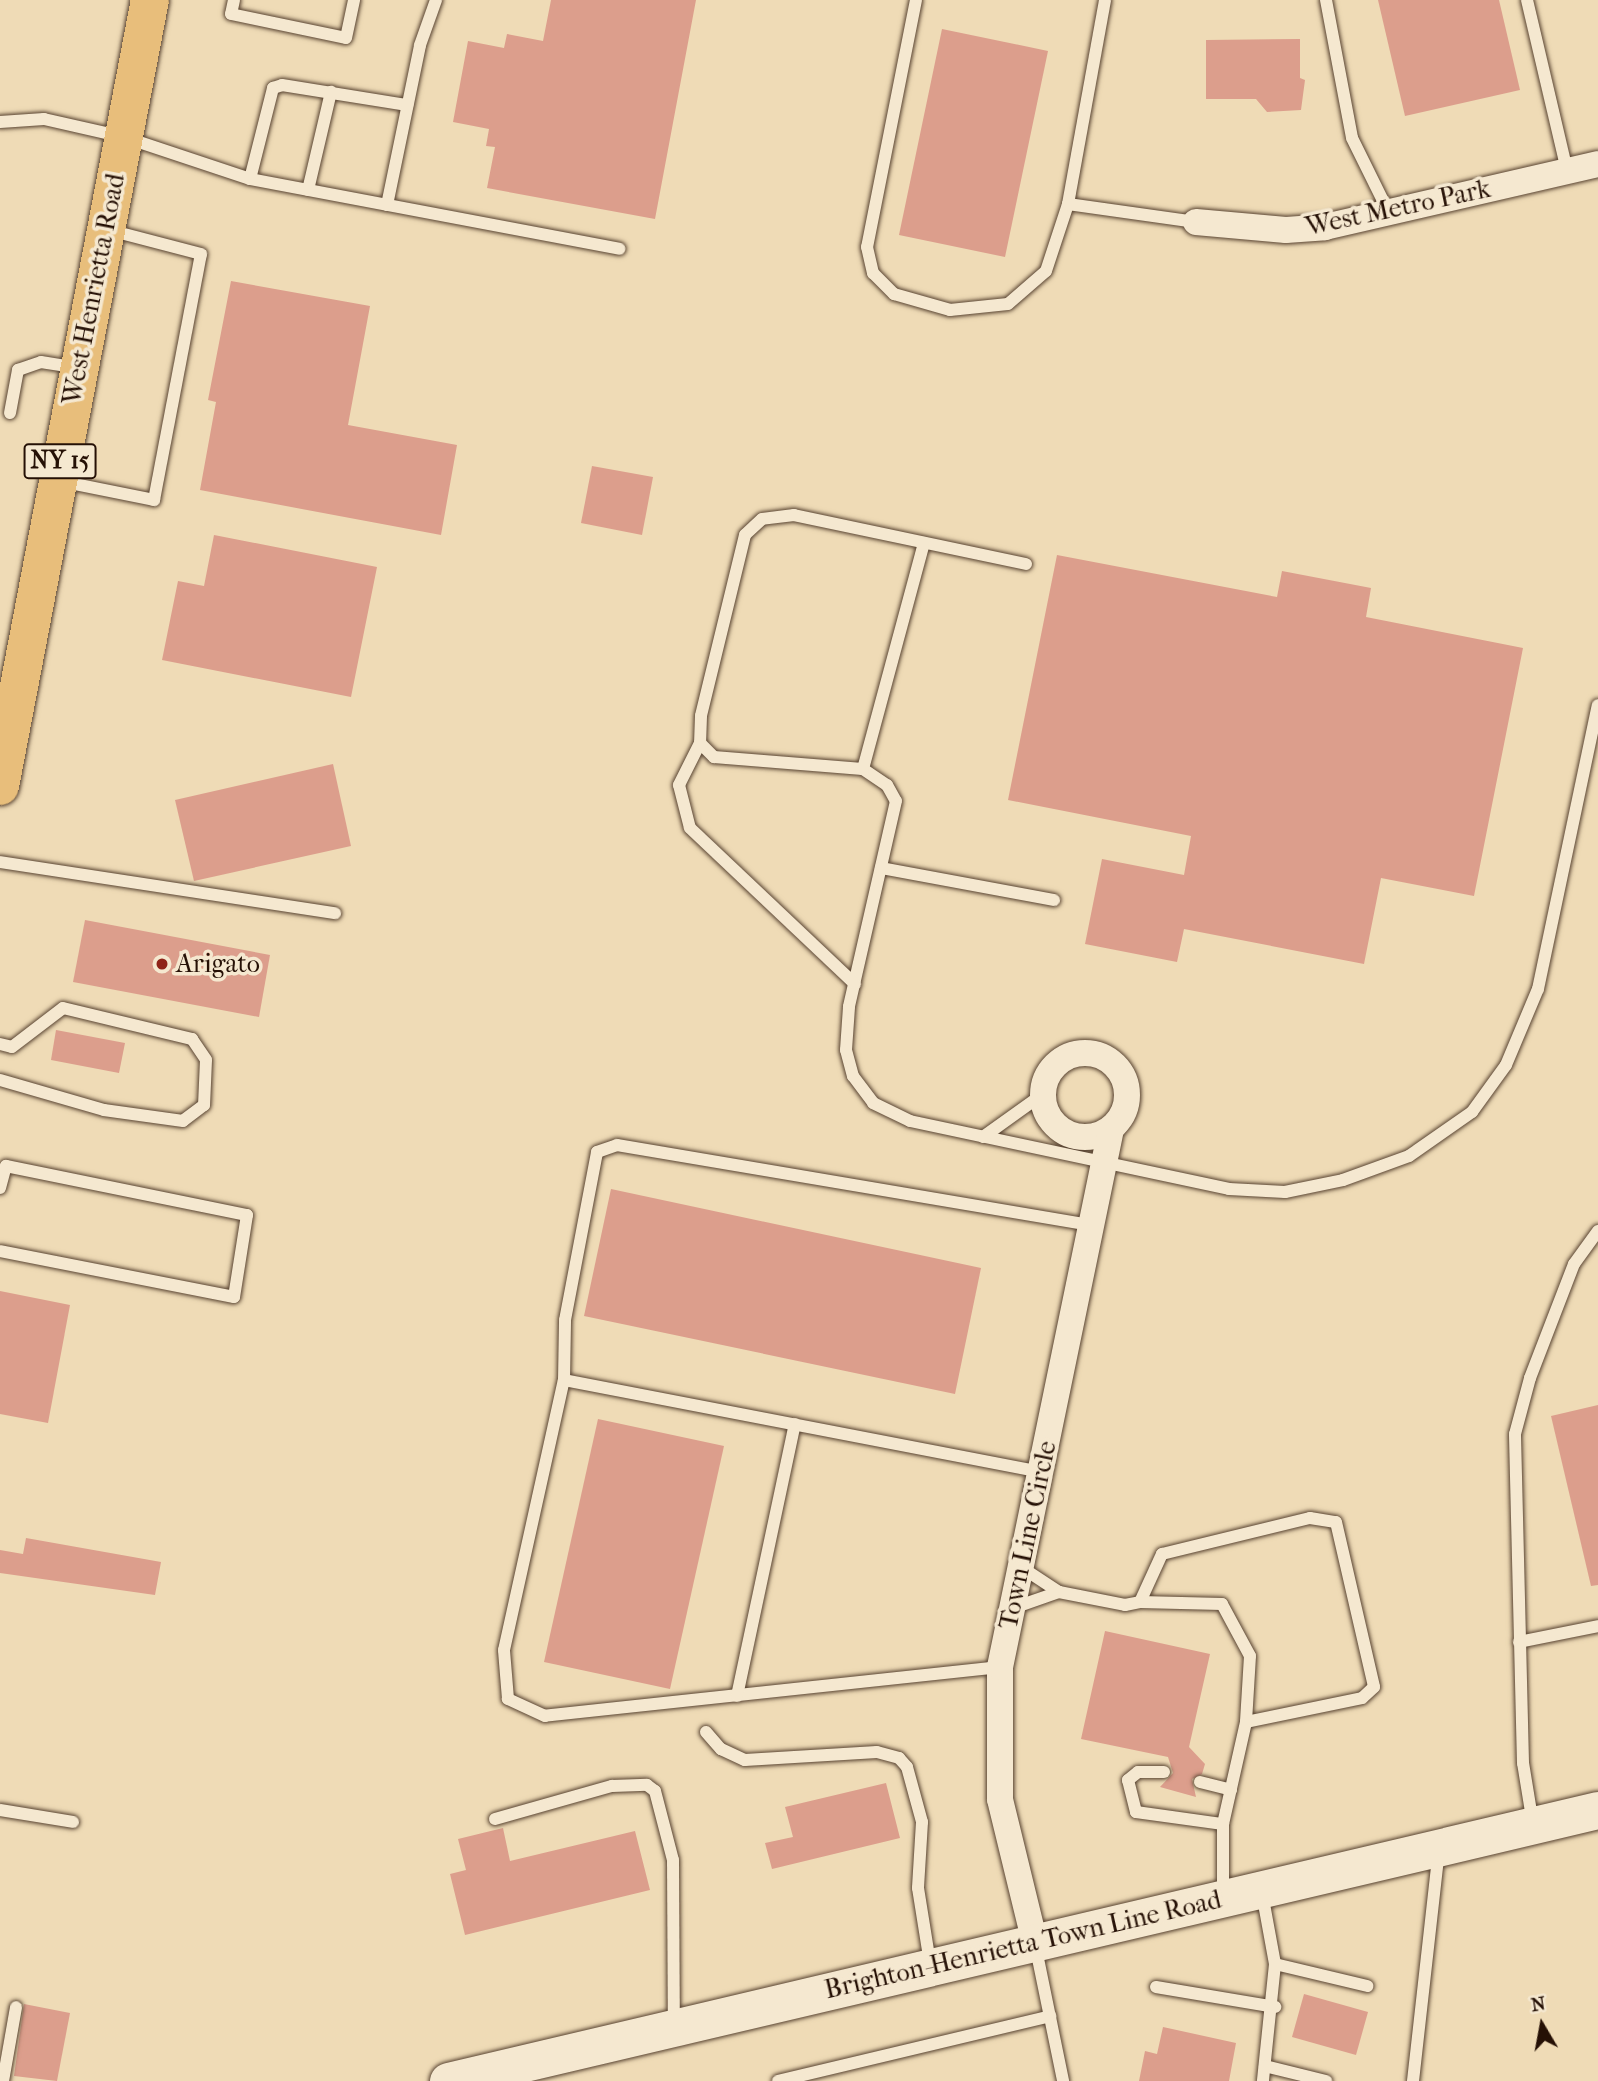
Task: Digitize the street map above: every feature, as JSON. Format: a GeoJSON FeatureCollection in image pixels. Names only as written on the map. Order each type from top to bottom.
{"type":"FeatureCollection","features":[{"type":"Feature","properties":{"kind":"main road","name":"West Henrietta Road"},"geometry":{"type":"LineString","coordinates":[[1,775],[103,228],[124,137],[150,0]]}},
{"type":"Feature","properties":{"kind":"street","name":"West Metro Park"},"geometry":{"type":"LineString","coordinates":[[1196,222],[1286,230],[1389,213],[1598,164]]}},
{"type":"Feature","properties":{"kind":"street","name":"Town Line Circle"},"geometry":{"type":"LineString","coordinates":[[1035,1942],[1000,1798],[1000,1667],[1111,1129],[1124,1112],[1127,1091],[1119,1072],[1104,1058],[1076,1054],[1062,1060],[1046,1081],[1043,1094]]}},
{"type":"Feature","properties":{"kind":"street"},"geometry":{"type":"LineString","coordinates":[[1043,1094],[1051,1119],[1060,1129],[1086,1138],[1111,1129]]}},
{"type":"Feature","properties":{"kind":"street","name":"Brighton-Henrietta Town Line Road"},"geometry":{"type":"LineString","coordinates":[[449,2081],[1598,1810]]}},
{"type":"Feature","properties":{"kind":"lane"},"geometry":{"type":"LineString","coordinates":[[234,0],[231,14],[346,38],[355,0]]}},
{"type":"Feature","properties":{"kind":"lane"},"geometry":{"type":"LineString","coordinates":[[387,205],[407,104],[436,0]]}},
{"type":"Feature","properties":{"kind":"lane"},"geometry":{"type":"LineString","coordinates":[[916,0],[867,247],[873,273],[894,294],[950,310],[1008,304],[1046,271],[1068,204],[1105,0]]}},
{"type":"Feature","properties":{"kind":"lane"},"geometry":{"type":"LineString","coordinates":[[1326,0],[1352,138],[1389,213]]}},
{"type":"Feature","properties":{"kind":"lane"},"geometry":{"type":"LineString","coordinates":[[1527,0],[1567,172]]}},
{"type":"Feature","properties":{"kind":"lane"},"geometry":{"type":"LineString","coordinates":[[250,179],[272,88],[331,92],[407,104]]}},
{"type":"Feature","properties":{"kind":"lane"},"geometry":{"type":"LineString","coordinates":[[308,190],[331,92]]}},
{"type":"Feature","properties":{"kind":"lane"},"geometry":{"type":"LineString","coordinates":[[0,122],[44,119],[124,137],[250,179],[619,248]]}},
{"type":"Feature","properties":{"kind":"lane"},"geometry":{"type":"LineString","coordinates":[[1068,204],[1196,222]]}},
{"type":"Feature","properties":{"kind":"lane"},"geometry":{"type":"LineString","coordinates":[[57,480],[154,500],[201,254],[103,228]]}},
{"type":"Feature","properties":{"kind":"lane"},"geometry":{"type":"LineString","coordinates":[[10,413],[18,370],[41,362],[77,368]]}},
{"type":"Feature","properties":{"kind":"lane"},"geometry":{"type":"LineString","coordinates":[[855,984],[690,828],[679,785],[700,743],[701,716],[745,535],[762,519],[794,514],[1026,564]]}},
{"type":"Feature","properties":{"kind":"lane"},"geometry":{"type":"LineString","coordinates":[[863,769],[924,543]]}},
{"type":"Feature","properties":{"kind":"lane"},"geometry":{"type":"LineString","coordinates":[[700,743],[714,757],[863,769],[887,785],[896,801],[855,984],[846,1050],[853,1076],[873,1103],[911,1121],[983,1137],[1229,1189],[1285,1192],[1343,1181],[1409,1156],[1472,1112],[1506,1065],[1538,989],[1598,705]]}},
{"type":"Feature","properties":{"kind":"lane"},"geometry":{"type":"LineString","coordinates":[[0,862],[335,913]]}},
{"type":"Feature","properties":{"kind":"lane"},"geometry":{"type":"LineString","coordinates":[[881,868],[1054,900]]}},
{"type":"Feature","properties":{"kind":"lane"},"geometry":{"type":"LineString","coordinates":[[0,1044],[12,1047],[63,1008],[192,1039],[206,1060],[204,1105],[183,1121],[104,1110],[0,1080]]}},
{"type":"Feature","properties":{"kind":"lane"},"geometry":{"type":"LineString","coordinates":[[983,1137],[1043,1094]]}},
{"type":"Feature","properties":{"kind":"lane"},"geometry":{"type":"LineString","coordinates":[[1000,1667],[545,1716],[508,1699],[504,1650],[564,1380],[565,1320],[597,1152],[617,1144],[1092,1225]]}},
{"type":"Feature","properties":{"kind":"lane"},"geometry":{"type":"LineString","coordinates":[[0,1188],[6,1166],[247,1215],[234,1297],[0,1251]]}},
{"type":"Feature","properties":{"kind":"lane"},"geometry":{"type":"LineString","coordinates":[[1533,1825],[1523,1763],[1515,1434],[1530,1378],[1574,1264],[1598,1231]]}},
{"type":"Feature","properties":{"kind":"lane"},"geometry":{"type":"LineString","coordinates":[[564,1380],[1041,1472]]}},
{"type":"Feature","properties":{"kind":"lane"},"geometry":{"type":"LineString","coordinates":[[737,1696],[795,1424]]}},
{"type":"Feature","properties":{"kind":"lane"},"geometry":{"type":"LineString","coordinates":[[1140,1602],[1162,1554],[1310,1518],[1336,1522],[1374,1687],[1362,1698],[1246,1722]]}},
{"type":"Feature","properties":{"kind":"lane"},"geometry":{"type":"LineString","coordinates":[[1021,1567],[1059,1592],[1111,1604],[1222,1604],[1250,1656],[1246,1722],[1223,1824],[1223,1898]]}},
{"type":"Feature","properties":{"kind":"lane"},"geometry":{"type":"LineString","coordinates":[[1012,1609],[1059,1592]]}},
{"type":"Feature","properties":{"kind":"lane"},"geometry":{"type":"LineString","coordinates":[[1520,1642],[1598,1626]]}},
{"type":"Feature","properties":{"kind":"lane"},"geometry":{"type":"LineString","coordinates":[[706,1732],[721,1749],[745,1760],[877,1752],[899,1758],[907,1767],[922,1822],[918,1888],[931,1967]]}},
{"type":"Feature","properties":{"kind":"lane"},"geometry":{"type":"LineString","coordinates":[[1164,1772],[1138,1772],[1128,1780],[1136,1812],[1223,1824]]}},
{"type":"Feature","properties":{"kind":"lane"},"geometry":{"type":"LineString","coordinates":[[1200,1782],[1231,1790]]}},
{"type":"Feature","properties":{"kind":"lane"},"geometry":{"type":"LineString","coordinates":[[495,1819],[612,1786],[647,1785],[655,1791],[673,1860],[674,2028]]}},
{"type":"Feature","properties":{"kind":"lane"},"geometry":{"type":"LineString","coordinates":[[0,1810],[73,1822]]}},
{"type":"Feature","properties":{"kind":"lane"},"geometry":{"type":"LineString","coordinates":[[1413,2081],[1439,1847]]}},
{"type":"Feature","properties":{"kind":"lane"},"geometry":{"type":"LineString","coordinates":[[1261,1889],[1275,1964],[1275,2007],[1263,2081]]}},
{"type":"Feature","properties":{"kind":"lane"},"geometry":{"type":"LineString","coordinates":[[1035,1942],[1063,2081]]}},
{"type":"Feature","properties":{"kind":"lane"},"geometry":{"type":"LineString","coordinates":[[1275,1964],[1367,1986]]}},
{"type":"Feature","properties":{"kind":"lane"},"geometry":{"type":"LineString","coordinates":[[1156,1987],[1275,2007]]}},
{"type":"Feature","properties":{"kind":"lane"},"geometry":{"type":"LineString","coordinates":[[3,2081],[16,2007]]}},
{"type":"Feature","properties":{"kind":"lane"},"geometry":{"type":"LineString","coordinates":[[778,2081],[1050,2016]]}},
{"type":"Feature","properties":{"kind":"lane"},"geometry":{"type":"LineString","coordinates":[[1265,2066],[1326,2081]]}},
{"type":"Feature","properties":{"kind":"building"},"geometry":{"type":"Polygon","coordinates":[[[551,0],[696,0],[655,219],[487,188],[495,147],[486,146],[489,129],[453,122],[468,41],[504,48],[507,34],[543,41],[551,0]]]}},
{"type":"Feature","properties":{"kind":"building"},"geometry":{"type":"Polygon","coordinates":[[[1378,0],[1499,0],[1520,90],[1405,116],[1378,0]]]}},
{"type":"Feature","properties":{"kind":"building"},"geometry":{"type":"Polygon","coordinates":[[[942,29],[1048,51],[1005,257],[899,235],[942,29]]]}},
{"type":"Feature","properties":{"kind":"building"},"geometry":{"type":"Polygon","coordinates":[[[1300,39],[1300,78],[1305,80],[1301,110],[1267,112],[1256,99],[1206,99],[1206,40],[1300,39]]]}},
{"type":"Feature","properties":{"kind":"building"},"geometry":{"type":"Polygon","coordinates":[[[231,281],[370,306],[348,425],[457,445],[441,535],[200,490],[216,402],[208,400],[231,281]]]}},
{"type":"Feature","properties":{"kind":"building"},"geometry":{"type":"Polygon","coordinates":[[[592,466],[653,477],[642,535],[581,523],[592,466]]]}},
{"type":"Feature","properties":{"kind":"building"},"geometry":{"type":"Polygon","coordinates":[[[214,535],[377,567],[351,697],[162,660],[178,581],[204,586],[214,535]]]}},
{"type":"Feature","properties":{"kind":"building"},"geometry":{"type":"Polygon","coordinates":[[[1057,555],[1277,597],[1282,571],[1371,588],[1366,617],[1523,648],[1474,896],[1381,878],[1364,964],[1184,929],[1177,962],[1085,944],[1102,859],[1184,875],[1191,836],[1008,800],[1057,555]]]}},
{"type":"Feature","properties":{"kind":"building"},"geometry":{"type":"Polygon","coordinates":[[[333,764],[351,846],[194,881],[175,800],[333,764]]]}},
{"type":"Feature","properties":{"kind":"building"},"geometry":{"type":"Polygon","coordinates":[[[85,920],[270,955],[259,1017],[73,982],[85,920]]]}},
{"type":"Feature","properties":{"kind":"building"},"geometry":{"type":"Polygon","coordinates":[[[56,1030],[125,1043],[119,1073],[51,1060],[56,1030]]]}},
{"type":"Feature","properties":{"kind":"building"},"geometry":{"type":"Polygon","coordinates":[[[611,1189],[981,1268],[955,1394],[584,1316],[611,1189]]]}},
{"type":"Feature","properties":{"kind":"building"},"geometry":{"type":"Polygon","coordinates":[[[0,1291],[70,1305],[48,1423],[0,1414],[0,1291]]]}},
{"type":"Feature","properties":{"kind":"building"},"geometry":{"type":"Polygon","coordinates":[[[1598,1405],[1598,1585],[1591,1586],[1551,1416],[1598,1405]]]}},
{"type":"Feature","properties":{"kind":"building"},"geometry":{"type":"Polygon","coordinates":[[[598,1419],[724,1446],[670,1689],[544,1662],[598,1419]]]}},
{"type":"Feature","properties":{"kind":"building"},"geometry":{"type":"Polygon","coordinates":[[[26,1538],[161,1562],[155,1595],[0,1573],[0,1550],[23,1554],[26,1538]]]}},
{"type":"Feature","properties":{"kind":"building"},"geometry":{"type":"Polygon","coordinates":[[[1105,1631],[1210,1654],[1189,1747],[1205,1764],[1202,1774],[1192,1779],[1196,1797],[1160,1787],[1173,1773],[1168,1757],[1081,1739],[1105,1631]]]}},
{"type":"Feature","properties":{"kind":"building"},"geometry":{"type":"Polygon","coordinates":[[[886,1783],[900,1838],[772,1869],[765,1843],[793,1837],[785,1807],[886,1783]]]}},
{"type":"Feature","properties":{"kind":"building"},"geometry":{"type":"Polygon","coordinates":[[[503,1828],[510,1861],[635,1831],[650,1890],[465,1935],[450,1874],[466,1870],[458,1839],[503,1828]]]}},
{"type":"Feature","properties":{"kind":"building"},"geometry":{"type":"Polygon","coordinates":[[[1304,1994],[1368,2012],[1356,2055],[1292,2037],[1304,1994]]]}},
{"type":"Feature","properties":{"kind":"building"},"geometry":{"type":"Polygon","coordinates":[[[24,2004],[70,2013],[57,2081],[14,2076],[24,2004]]]}},
{"type":"Feature","properties":{"kind":"building"},"geometry":{"type":"Polygon","coordinates":[[[1163,2027],[1236,2043],[1229,2081],[1139,2081],[1145,2051],[1157,2054],[1163,2027]]]}},
{"type":"Feature","properties":{"kind":"place","name":"Arigato"},"geometry":{"type":"Point","coordinates":[162,964]}}]}
